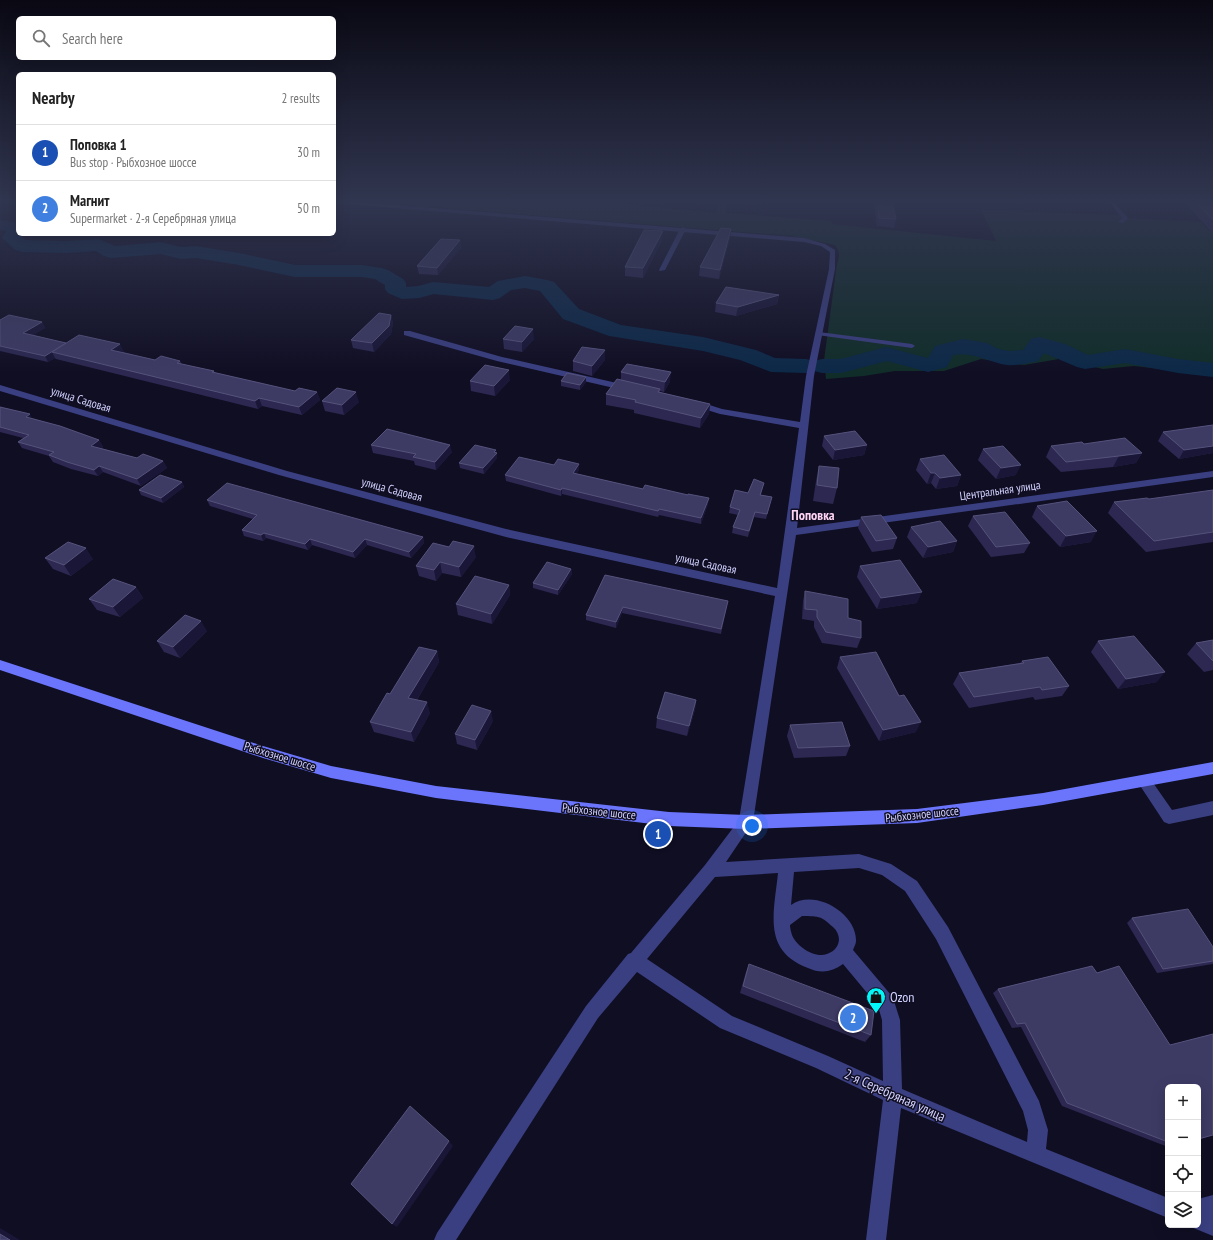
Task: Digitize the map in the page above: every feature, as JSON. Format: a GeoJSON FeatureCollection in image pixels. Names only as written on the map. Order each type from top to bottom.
{"type":"FeatureCollection","features":[{"type":"Feature","properties":{"kind":"street"},"geometry":{"type":"LineString","coordinates":[[444,1240],[592,1012],[634,960],[711,870],[746,822],[791,532],[810,376],[832,269],[833,258]]}},
{"type":"Feature","properties":{"kind":"street"},"geometry":{"type":"LineString","coordinates":[[407,333],[500,359],[635,390]]}},
{"type":"Feature","properties":{"kind":"street","name":"улица Садовая"},"geometry":{"type":"LineString","coordinates":[[0,388],[283,473],[506,533],[782,593]]}},
{"type":"Feature","properties":{"kind":"street"},"geometry":{"type":"LineString","coordinates":[[686,402],[711,407],[720,411],[804,426]]}},
{"type":"Feature","properties":{"kind":"street","name":"Центральная улица"},"geometry":{"type":"LineString","coordinates":[[791,532],[1213,474]]}},
{"type":"Feature","properties":{"kind":"street","name":"Рыбхозное шоссе"},"geometry":{"type":"LineString","coordinates":[[0,664],[263,752],[332,772],[436,792],[669,819],[746,822],[917,816],[1043,799],[1213,768]]}},
{"type":"Feature","properties":{"kind":"street"},"geometry":{"type":"LineString","coordinates":[[1144,781],[1168,817],[1213,808]]}},
{"type":"Feature","properties":{"kind":"street"},"geometry":{"type":"LineString","coordinates":[[711,870],[860,861],[886,869],[911,886],[942,933],[1032,1108],[1038,1130],[1036,1155]]}},
{"type":"Feature","properties":{"kind":"street"},"geometry":{"type":"LineString","coordinates":[[781,922],[800,908],[824,909],[844,926],[848,941],[844,952],[830,963],[816,964],[803,958],[792,950],[784,938],[781,922],[787,866]]}},
{"type":"Feature","properties":{"kind":"street"},"geometry":{"type":"LineString","coordinates":[[844,952],[885,1001],[891,1020],[893,1095],[876,1240]]}},
{"type":"Feature","properties":{"kind":"street","name":"2-я Серебряная улица"},"geometry":{"type":"LineString","coordinates":[[634,960],[726,1022],[822,1062],[893,1095],[1165,1207]]}},
{"type":"Feature","properties":{"kind":"street"},"geometry":{"type":"LineString","coordinates":[[1201,1208],[1213,1205]]}},
{"type":"Feature","properties":{"kind":"street"},"geometry":{"type":"LineString","coordinates":[[1201,1221],[1213,1226]]}},
{"type":"Feature","properties":{"kind":"lane"},"geometry":{"type":"LineString","coordinates":[[662,270],[668,258]]}},
{"type":"Feature","properties":{"kind":"lane"},"geometry":{"type":"LineString","coordinates":[[818,334],[912,346]]}},
{"type":"Feature","properties":{"kind":"green space"},"geometry":{"type":"Polygon","coordinates":[[[839,258],[1213,258],[1213,375],[1134,366],[1103,369],[1059,359],[1024,365],[981,359],[944,371],[895,371],[864,376],[826,379],[824,360],[839,258]]]}},
{"type":"Feature","properties":{"kind":"building"},"geometry":{"type":"Polygon","coordinates":[[[424,258],[445,258],[437,268],[417,266],[424,258]]]}},
{"type":"Feature","properties":{"kind":"building"},"geometry":{"type":"Polygon","coordinates":[[[630,258],[648,258],[643,268],[625,267],[630,258]]]}},
{"type":"Feature","properties":{"kind":"building"},"geometry":{"type":"Polygon","coordinates":[[[705,258],[723,258],[720,270],[700,267],[705,258]]]}},
{"type":"Feature","properties":{"kind":"building"},"geometry":{"type":"Polygon","coordinates":[[[726,287],[779,295],[738,307],[716,303],[726,287]]]}},
{"type":"Feature","properties":{"kind":"building"},"geometry":{"type":"Polygon","coordinates":[[[379,313],[391,315],[389,326],[372,343],[351,340],[379,313]]]}},
{"type":"Feature","properties":{"kind":"building"},"geometry":{"type":"Polygon","coordinates":[[[9,315],[42,322],[23,333],[66,343],[45,356],[0,346],[0,320],[9,315]]]}},
{"type":"Feature","properties":{"kind":"building"},"geometry":{"type":"Polygon","coordinates":[[[515,326],[533,329],[522,342],[503,339],[515,326]]]}},
{"type":"Feature","properties":{"kind":"building"},"geometry":{"type":"Polygon","coordinates":[[[79,335],[120,344],[111,350],[155,360],[161,356],[180,361],[177,363],[214,371],[212,372],[295,391],[299,388],[317,392],[299,407],[259,398],[255,401],[52,352],[79,335]]]}},
{"type":"Feature","properties":{"kind":"building"},"geometry":{"type":"Polygon","coordinates":[[[582,347],[605,350],[592,366],[573,361],[582,347]]]}},
{"type":"Feature","properties":{"kind":"building"},"geometry":{"type":"Polygon","coordinates":[[[627,364],[671,372],[665,382],[621,372],[627,364]]]}},
{"type":"Feature","properties":{"kind":"building"},"geometry":{"type":"Polygon","coordinates":[[[485,365],[509,370],[494,386],[470,381],[485,365]]]}},
{"type":"Feature","properties":{"kind":"building"},"geometry":{"type":"Polygon","coordinates":[[[567,373],[586,377],[580,385],[561,381],[567,373]]]}},
{"type":"Feature","properties":{"kind":"building"},"geometry":{"type":"Polygon","coordinates":[[[617,379],[660,389],[658,392],[710,404],[701,418],[635,402],[636,400],[606,394],[617,379]]]}},
{"type":"Feature","properties":{"kind":"building"},"geometry":{"type":"Polygon","coordinates":[[[337,388],[356,392],[342,405],[322,401],[337,388]]]}},
{"type":"Feature","properties":{"kind":"building"},"geometry":{"type":"Polygon","coordinates":[[[0,407],[30,414],[26,417],[60,426],[99,440],[91,446],[137,458],[143,454],[163,461],[137,479],[99,466],[94,470],[67,462],[49,455],[54,452],[18,442],[29,435],[0,427],[0,407]]]}},
{"type":"Feature","properties":{"kind":"building"},"geometry":{"type":"Polygon","coordinates":[[[1213,425],[1213,446],[1184,450],[1163,432],[1213,425]]]}},
{"type":"Feature","properties":{"kind":"building"},"geometry":{"type":"Polygon","coordinates":[[[387,429],[450,445],[435,462],[413,457],[416,454],[371,445],[387,429]]]}},
{"type":"Feature","properties":{"kind":"building"},"geometry":{"type":"Polygon","coordinates":[[[855,431],[867,445],[835,450],[824,436],[855,431]]]}},
{"type":"Feature","properties":{"kind":"building"},"geometry":{"type":"Polygon","coordinates":[[[1125,438],[1142,453],[1066,462],[1051,446],[1082,442],[1084,444],[1125,438]]]}},
{"type":"Feature","properties":{"kind":"building"},"geometry":{"type":"Polygon","coordinates":[[[475,445],[496,450],[494,452],[497,453],[483,468],[459,463],[475,445]]]}},
{"type":"Feature","properties":{"kind":"building"},"geometry":{"type":"Polygon","coordinates":[[[1003,446],[1021,465],[1001,468],[983,449],[1003,446]]]}},
{"type":"Feature","properties":{"kind":"building"},"geometry":{"type":"Polygon","coordinates":[[[944,455],[961,475],[940,478],[935,473],[931,473],[920,459],[944,455]]]}},
{"type":"Feature","properties":{"kind":"building"},"geometry":{"type":"Polygon","coordinates":[[[519,457],[554,465],[558,459],[579,464],[573,473],[643,489],[645,485],[688,495],[709,498],[701,518],[659,509],[658,511],[562,488],[561,490],[505,475],[519,457]]]}},
{"type":"Feature","properties":{"kind":"building"},"geometry":{"type":"Polygon","coordinates":[[[819,466],[839,468],[837,488],[817,485],[819,466]]]}},
{"type":"Feature","properties":{"kind":"building"},"geometry":{"type":"Polygon","coordinates":[[[160,475],[182,482],[161,498],[139,490],[160,475]]]}},
{"type":"Feature","properties":{"kind":"building"},"geometry":{"type":"Polygon","coordinates":[[[754,479],[764,483],[760,495],[772,497],[767,514],[755,512],[749,531],[733,527],[740,510],[730,507],[735,490],[748,493],[754,479]]]}},
{"type":"Feature","properties":{"kind":"building"},"geometry":{"type":"Polygon","coordinates":[[[227,483],[423,537],[409,552],[365,539],[353,552],[310,539],[305,544],[264,533],[261,535],[242,530],[257,515],[207,500],[227,483]]]}},
{"type":"Feature","properties":{"kind":"building"},"geometry":{"type":"Polygon","coordinates":[[[1213,490],[1213,532],[1154,541],[1114,502],[1149,499],[1213,490]]]}},
{"type":"Feature","properties":{"kind":"building"},"geometry":{"type":"Polygon","coordinates":[[[1067,501],[1097,531],[1066,536],[1037,506],[1067,501]]]}},
{"type":"Feature","properties":{"kind":"building"},"geometry":{"type":"Polygon","coordinates":[[[1005,512],[1030,543],[996,547],[973,516],[1005,512]]]}},
{"type":"Feature","properties":{"kind":"building"},"geometry":{"type":"Polygon","coordinates":[[[881,515],[897,538],[876,541],[861,517],[881,515]]]}},
{"type":"Feature","properties":{"kind":"building"},"geometry":{"type":"Polygon","coordinates":[[[940,521],[957,541],[928,547],[911,527],[940,521]]]}},
{"type":"Feature","properties":{"kind":"building"},"geometry":{"type":"Polygon","coordinates":[[[453,541],[474,546],[459,567],[440,562],[434,570],[416,566],[433,543],[449,547],[453,541]]]}},
{"type":"Feature","properties":{"kind":"building"},"geometry":{"type":"Polygon","coordinates":[[[68,542],[86,548],[64,565],[45,558],[68,542]]]}},
{"type":"Feature","properties":{"kind":"building"},"geometry":{"type":"Polygon","coordinates":[[[900,560],[922,592],[881,598],[860,566],[900,560]]]}},
{"type":"Feature","properties":{"kind":"building"},"geometry":{"type":"Polygon","coordinates":[[[547,562],[571,569],[558,590],[533,583],[547,562]]]}},
{"type":"Feature","properties":{"kind":"building"},"geometry":{"type":"Polygon","coordinates":[[[605,575],[728,601],[721,629],[623,607],[616,622],[586,615],[605,575]]]}},
{"type":"Feature","properties":{"kind":"building"},"geometry":{"type":"Polygon","coordinates":[[[475,576],[509,585],[491,614],[456,604],[475,576]]]}},
{"type":"Feature","properties":{"kind":"building"},"geometry":{"type":"Polygon","coordinates":[[[113,579],[136,587],[113,607],[89,599],[113,579]]]}},
{"type":"Feature","properties":{"kind":"building"},"geometry":{"type":"Polygon","coordinates":[[[805,591],[848,599],[848,618],[861,621],[861,638],[826,632],[817,617],[817,610],[805,609],[805,591]]]}},
{"type":"Feature","properties":{"kind":"building"},"geometry":{"type":"Polygon","coordinates":[[[185,615],[201,621],[173,647],[157,641],[185,615]]]}},
{"type":"Feature","properties":{"kind":"building"},"geometry":{"type":"Polygon","coordinates":[[[1134,636],[1165,672],[1126,679],[1098,641],[1134,636]]]}},
{"type":"Feature","properties":{"kind":"building"},"geometry":{"type":"Polygon","coordinates":[[[1213,640],[1213,661],[1196,643],[1213,640]]]}},
{"type":"Feature","properties":{"kind":"building"},"geometry":{"type":"Polygon","coordinates":[[[419,647],[437,651],[408,698],[427,702],[411,732],[370,722],[387,693],[390,694],[419,647]]]}},
{"type":"Feature","properties":{"kind":"building"},"geometry":{"type":"Polygon","coordinates":[[[876,652],[899,696],[904,695],[921,722],[883,730],[840,657],[876,652]]]}},
{"type":"Feature","properties":{"kind":"building"},"geometry":{"type":"Polygon","coordinates":[[[1048,657],[1069,686],[1042,690],[1040,687],[974,697],[959,673],[1024,663],[1022,661],[1048,657]]]}},
{"type":"Feature","properties":{"kind":"building"},"geometry":{"type":"Polygon","coordinates":[[[665,692],[696,700],[689,726],[657,718],[665,692]]]}},
{"type":"Feature","properties":{"kind":"building"},"geometry":{"type":"Polygon","coordinates":[[[472,705],[491,711],[475,740],[455,734],[472,705]]]}},
{"type":"Feature","properties":{"kind":"building"},"geometry":{"type":"Polygon","coordinates":[[[842,722],[850,746],[798,748],[790,725],[842,722]]]}},
{"type":"Feature","properties":{"kind":"building"},"geometry":{"type":"Polygon","coordinates":[[[1188,909],[1213,947],[1213,961],[1163,969],[1132,918],[1188,909]]]}},
{"type":"Feature","properties":{"kind":"building"},"geometry":{"type":"Polygon","coordinates":[[[749,964],[874,1011],[871,1035],[743,986],[749,964]]]}},
{"type":"Feature","properties":{"kind":"building"},"geometry":{"type":"Polygon","coordinates":[[[1092,966],[1097,973],[1119,966],[1170,1045],[1213,1034],[1213,1135],[1201,1138],[1201,1084],[1165,1084],[1165,1141],[1067,1103],[1025,1023],[1017,1024],[998,989],[1092,966]]]}},
{"type":"Feature","properties":{"kind":"building"},"geometry":{"type":"Polygon","coordinates":[[[410,1106],[449,1141],[392,1224],[351,1184],[410,1106]]]}},
{"type":"Feature","properties":{"kind":"building"},"geometry":{"type":"Polygon","coordinates":[[[0,1234],[10,1240],[0,1240],[0,1234]]]}},
{"type":"Feature","properties":{"kind":"waterway"},"geometry":{"type":"LineString","coordinates":[[232,258],[295,271],[362,271],[381,274],[396,283],[395,289],[402,293],[419,292],[433,288],[493,294],[505,285],[525,282],[547,286],[571,314],[617,331],[703,344],[748,355],[771,365],[806,366]]}},
{"type":"Feature","properties":{"kind":"waterway"},"geometry":{"type":"LineString","coordinates":[[822,366],[841,366],[861,362],[886,354],[928,365],[939,362],[943,351],[963,346],[979,348],[991,354],[1009,358],[1030,356],[1039,344],[1057,349],[1085,362],[1125,356],[1178,366],[1213,370]]}},
{"type":"Feature","properties":{"kind":"place","name":"Поповка 1"},"geometry":{"type":"Point","coordinates":[658,834]}},
{"type":"Feature","properties":{"kind":"place","name":"Ozon"},"geometry":{"type":"Point","coordinates":[876,1014]}},
{"type":"Feature","properties":{"kind":"place","name":"Магнит"},"geometry":{"type":"Point","coordinates":[853,1018]}},
{"type":"Feature","properties":{"kind":"district","name":"Поповка"},"geometry":{"type":"Point","coordinates":[813,515]}}]}
